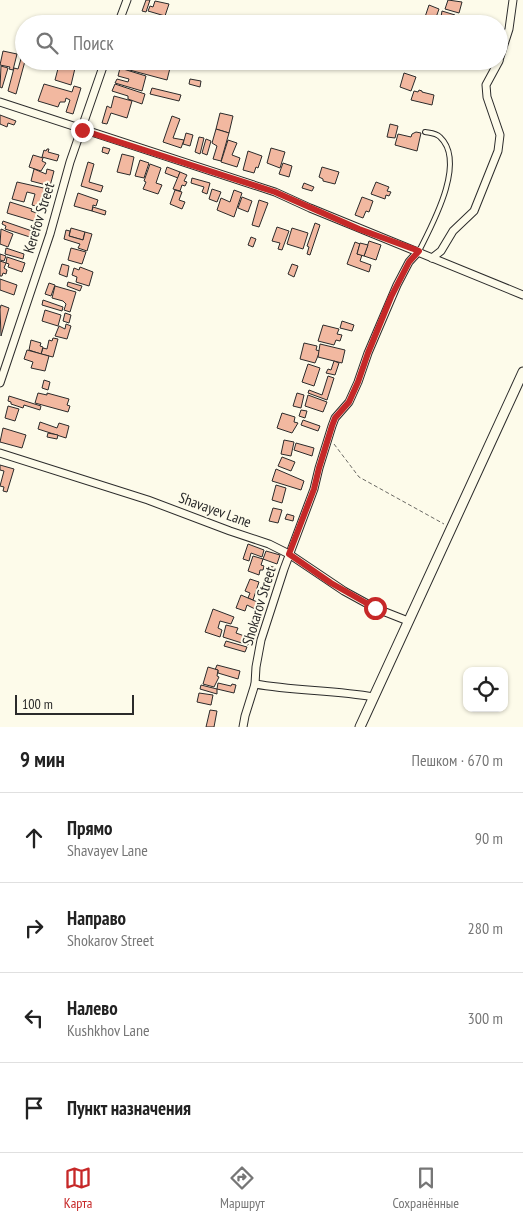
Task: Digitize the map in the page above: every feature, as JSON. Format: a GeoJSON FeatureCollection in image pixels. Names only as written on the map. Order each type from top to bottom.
{"type":"FeatureCollection","features":[{"type":"Feature","properties":{"kind":"street"},"geometry":{"type":"LineString","coordinates":[[121,15],[127,0]]}},
{"type":"Feature","properties":{"kind":"street"},"geometry":{"type":"LineString","coordinates":[[508,32],[513,0]]}},
{"type":"Feature","properties":{"kind":"street","name":"Kerefov Street"},"geometry":{"type":"LineString","coordinates":[[0,383],[50,234],[70,162],[102,70]]}},
{"type":"Feature","properties":{"kind":"street"},"geometry":{"type":"LineString","coordinates":[[432,258],[441,251],[453,231],[474,211],[498,151],[500,135],[487,97],[486,85],[494,70]]}},
{"type":"Feature","properties":{"kind":"street"},"geometry":{"type":"LineString","coordinates":[[0,102],[275,192],[359,229],[419,251],[523,295]]}},
{"type":"Feature","properties":{"kind":"street","name":"Shokarov Street"},"geometry":{"type":"LineString","coordinates":[[243,727],[255,684],[259,648],[289,554],[314,489],[335,418],[349,402],[391,297],[409,262],[419,251]]}},
{"type":"Feature","properties":{"kind":"street"},"geometry":{"type":"LineString","coordinates":[[360,727],[523,372]]}},
{"type":"Feature","properties":{"kind":"street","name":"Shavayev Lane"},"geometry":{"type":"LineString","coordinates":[[0,453],[148,500],[269,544],[289,554],[344,591],[375,608],[408,621]]}},
{"type":"Feature","properties":{"kind":"street"},"geometry":{"type":"LineString","coordinates":[[255,684],[296,690],[331,691],[374,697]]}},
{"type":"Feature","properties":{"kind":"lane"},"geometry":{"type":"LineString","coordinates":[[419,251],[441,202],[450,167],[448,150],[444,142],[439,136],[425,132]]}},
{"type":"Feature","properties":{"kind":"path"},"geometry":{"type":"LineString","coordinates":[[328,438],[359,477],[451,528]]}},
{"type":"Feature","properties":{"kind":"building"},"geometry":{"type":"Polygon","coordinates":[[[146,0],[150,0],[146,12],[142,11],[146,0]]]}},
{"type":"Feature","properties":{"kind":"building"},"geometry":{"type":"Polygon","coordinates":[[[448,0],[462,2],[459,13],[445,9],[448,0]]]}},
{"type":"Feature","properties":{"kind":"building"},"geometry":{"type":"Polygon","coordinates":[[[155,1],[169,4],[165,15],[148,11],[150,6],[153,7],[155,1]]]}},
{"type":"Feature","properties":{"kind":"building"},"geometry":{"type":"Polygon","coordinates":[[[429,5],[439,9],[437,15],[426,15],[429,5]]]}},
{"type":"Feature","properties":{"kind":"building"},"geometry":{"type":"Polygon","coordinates":[[[442,11],[455,15],[441,15],[442,11]]]}},
{"type":"Feature","properties":{"kind":"building"},"geometry":{"type":"Polygon","coordinates":[[[3,51],[15,54],[13,70],[9,69],[10,67],[0,65],[3,51]]]}},
{"type":"Feature","properties":{"kind":"building"},"geometry":{"type":"Polygon","coordinates":[[[1,66],[8,68],[2,88],[0,87],[1,66]]]}},
{"type":"Feature","properties":{"kind":"building"},"geometry":{"type":"Polygon","coordinates":[[[14,68],[15,70],[23,70],[16,94],[8,91],[14,68]]]}},
{"type":"Feature","properties":{"kind":"building"},"geometry":{"type":"Polygon","coordinates":[[[58,70],[75,70],[71,85],[55,80],[58,70]]]}},
{"type":"Feature","properties":{"kind":"building"},"geometry":{"type":"Polygon","coordinates":[[[120,70],[126,70],[146,76],[142,91],[115,83],[117,79],[128,82],[129,79],[118,76],[120,70]]]}},
{"type":"Feature","properties":{"kind":"building"},"geometry":{"type":"Polygon","coordinates":[[[130,70],[170,70],[167,80],[130,70]]]}},
{"type":"Feature","properties":{"kind":"building"},"geometry":{"type":"Polygon","coordinates":[[[404,73],[416,77],[411,91],[400,87],[404,73]]]}},
{"type":"Feature","properties":{"kind":"building"},"geometry":{"type":"Polygon","coordinates":[[[190,79],[201,81],[200,87],[189,84],[190,79]]]}},
{"type":"Feature","properties":{"kind":"building"},"geometry":{"type":"Polygon","coordinates":[[[44,84],[72,92],[74,86],[81,88],[73,114],[66,112],[70,100],[66,98],[65,102],[60,102],[58,107],[38,101],[44,84]]]}},
{"type":"Feature","properties":{"kind":"building"},"geometry":{"type":"Polygon","coordinates":[[[115,84],[145,94],[142,104],[128,99],[128,96],[112,91],[115,84]]]}},
{"type":"Feature","properties":{"kind":"building"},"geometry":{"type":"Polygon","coordinates":[[[152,88],[181,95],[179,101],[150,94],[152,88]]]}},
{"type":"Feature","properties":{"kind":"building"},"geometry":{"type":"Polygon","coordinates":[[[419,90],[434,95],[432,105],[411,100],[414,91],[418,92],[419,90]]]}},
{"type":"Feature","properties":{"kind":"building"},"geometry":{"type":"Polygon","coordinates":[[[114,96],[132,101],[127,118],[111,113],[107,124],[102,123],[107,106],[111,108],[114,96]]]}},
{"type":"Feature","properties":{"kind":"building"},"geometry":{"type":"Polygon","coordinates":[[[220,113],[233,116],[229,133],[216,129],[220,113]]]}},
{"type":"Feature","properties":{"kind":"building"},"geometry":{"type":"Polygon","coordinates":[[[0,115],[16,121],[14,125],[8,123],[7,127],[0,124],[0,115]]]}},
{"type":"Feature","properties":{"kind":"building"},"geometry":{"type":"Polygon","coordinates":[[[172,116],[180,119],[173,138],[184,140],[181,148],[163,142],[172,116]]]}},
{"type":"Feature","properties":{"kind":"building"},"geometry":{"type":"Polygon","coordinates":[[[390,124],[398,126],[395,138],[387,137],[390,124]]]}},
{"type":"Feature","properties":{"kind":"building"},"geometry":{"type":"Polygon","coordinates":[[[216,129],[229,133],[221,161],[213,159],[217,146],[212,143],[216,129]]]}},
{"type":"Feature","properties":{"kind":"building"},"geometry":{"type":"Polygon","coordinates":[[[416,132],[421,133],[417,151],[395,145],[398,134],[411,137],[416,132]]]}},
{"type":"Feature","properties":{"kind":"building"},"geometry":{"type":"Polygon","coordinates":[[[186,133],[193,135],[190,146],[183,144],[186,133]]]}},
{"type":"Feature","properties":{"kind":"building"},"geometry":{"type":"Polygon","coordinates":[[[199,137],[204,138],[200,154],[195,152],[199,137]]]}},
{"type":"Feature","properties":{"kind":"building"},"geometry":{"type":"Polygon","coordinates":[[[206,139],[211,141],[207,155],[202,153],[206,139]]]}},
{"type":"Feature","properties":{"kind":"building"},"geometry":{"type":"Polygon","coordinates":[[[228,140],[237,143],[232,155],[240,158],[237,167],[221,162],[228,140]]]}},
{"type":"Feature","properties":{"kind":"building"},"geometry":{"type":"Polygon","coordinates":[[[103,147],[110,149],[108,154],[102,152],[103,147]]]}},
{"type":"Feature","properties":{"kind":"building"},"geometry":{"type":"Polygon","coordinates":[[[271,148],[285,152],[280,168],[267,163],[271,148]]]}},
{"type":"Feature","properties":{"kind":"building"},"geometry":{"type":"Polygon","coordinates":[[[49,149],[48,152],[59,155],[57,161],[42,157],[44,150],[46,151],[49,149]]]}},
{"type":"Feature","properties":{"kind":"building"},"geometry":{"type":"Polygon","coordinates":[[[248,151],[262,156],[254,173],[243,170],[248,151]]]}},
{"type":"Feature","properties":{"kind":"building"},"geometry":{"type":"Polygon","coordinates":[[[122,154],[134,157],[130,175],[117,172],[122,154]]]}},
{"type":"Feature","properties":{"kind":"building"},"geometry":{"type":"Polygon","coordinates":[[[33,155],[43,158],[42,161],[46,163],[41,171],[29,167],[33,155]]]}},
{"type":"Feature","properties":{"kind":"building"},"geometry":{"type":"Polygon","coordinates":[[[140,160],[149,163],[144,178],[135,176],[140,160]]]}},
{"type":"Feature","properties":{"kind":"building"},"geometry":{"type":"Polygon","coordinates":[[[88,162],[94,164],[89,182],[103,186],[101,192],[81,186],[88,162]]]}},
{"type":"Feature","properties":{"kind":"building"},"geometry":{"type":"Polygon","coordinates":[[[283,163],[292,166],[289,177],[279,174],[283,163]]]}},
{"type":"Feature","properties":{"kind":"building"},"geometry":{"type":"Polygon","coordinates":[[[150,164],[161,168],[156,183],[162,185],[158,194],[143,189],[150,164]]]}},
{"type":"Feature","properties":{"kind":"building"},"geometry":{"type":"Polygon","coordinates":[[[167,167],[180,172],[178,178],[165,173],[167,167]]]}},
{"type":"Feature","properties":{"kind":"building"},"geometry":{"type":"Polygon","coordinates":[[[322,167],[339,172],[335,184],[323,181],[319,177],[322,167]]]}},
{"type":"Feature","properties":{"kind":"building"},"geometry":{"type":"Polygon","coordinates":[[[34,169],[46,174],[47,169],[54,171],[50,186],[31,181],[34,169]]]}},
{"type":"Feature","properties":{"kind":"building"},"geometry":{"type":"Polygon","coordinates":[[[180,172],[187,175],[184,181],[187,182],[185,186],[182,185],[180,191],[173,189],[180,172]]]}},
{"type":"Feature","properties":{"kind":"building"},"geometry":{"type":"Polygon","coordinates":[[[192,178],[210,183],[207,194],[202,192],[204,187],[191,183],[192,178]]]}},
{"type":"Feature","properties":{"kind":"building"},"geometry":{"type":"Polygon","coordinates":[[[17,182],[48,189],[43,208],[32,205],[35,194],[27,192],[24,202],[12,199],[17,182]]]}},
{"type":"Feature","properties":{"kind":"building"},"geometry":{"type":"Polygon","coordinates":[[[376,182],[389,187],[387,191],[391,192],[389,196],[386,195],[385,199],[371,194],[376,182]]]}},
{"type":"Feature","properties":{"kind":"building"},"geometry":{"type":"Polygon","coordinates":[[[304,183],[314,187],[312,191],[302,188],[304,183]]]}},
{"type":"Feature","properties":{"kind":"building"},"geometry":{"type":"Polygon","coordinates":[[[212,189],[221,192],[217,202],[209,199],[212,189]]]}},
{"type":"Feature","properties":{"kind":"building"},"geometry":{"type":"Polygon","coordinates":[[[175,190],[182,192],[179,200],[185,202],[182,209],[170,204],[175,190]]]}},
{"type":"Feature","properties":{"kind":"building"},"geometry":{"type":"Polygon","coordinates":[[[234,190],[242,193],[234,217],[217,210],[221,198],[230,202],[234,190]]]}},
{"type":"Feature","properties":{"kind":"building"},"geometry":{"type":"Polygon","coordinates":[[[78,193],[98,200],[96,206],[93,205],[92,211],[74,206],[78,193]]]}},
{"type":"Feature","properties":{"kind":"building"},"geometry":{"type":"Polygon","coordinates":[[[242,197],[252,201],[248,212],[238,208],[242,197]]]}},
{"type":"Feature","properties":{"kind":"building"},"geometry":{"type":"Polygon","coordinates":[[[362,197],[373,201],[369,212],[366,211],[363,218],[355,215],[362,197]]]}},
{"type":"Feature","properties":{"kind":"building"},"geometry":{"type":"Polygon","coordinates":[[[259,200],[268,203],[259,227],[252,225],[259,200]]]}},
{"type":"Feature","properties":{"kind":"building"},"geometry":{"type":"Polygon","coordinates":[[[10,202],[32,209],[31,211],[39,214],[37,222],[7,213],[10,202]]]}},
{"type":"Feature","properties":{"kind":"building"},"geometry":{"type":"Polygon","coordinates":[[[93,207],[106,211],[105,215],[92,211],[93,207]]]}},
{"type":"Feature","properties":{"kind":"building"},"geometry":{"type":"Polygon","coordinates":[[[3,221],[35,232],[33,238],[5,229],[6,226],[2,224],[3,221]]]}},
{"type":"Feature","properties":{"kind":"building"},"geometry":{"type":"Polygon","coordinates":[[[315,223],[320,225],[310,255],[307,254],[309,247],[307,246],[315,223]]]}},
{"type":"Feature","properties":{"kind":"building"},"geometry":{"type":"Polygon","coordinates":[[[277,227],[289,231],[282,250],[278,249],[280,243],[272,241],[277,227]]]}},
{"type":"Feature","properties":{"kind":"building"},"geometry":{"type":"Polygon","coordinates":[[[71,228],[85,232],[83,240],[69,236],[71,228]]]}},
{"type":"Feature","properties":{"kind":"building"},"geometry":{"type":"Polygon","coordinates":[[[292,228],[308,233],[303,249],[287,244],[292,228]]]}},
{"type":"Feature","properties":{"kind":"building"},"geometry":{"type":"Polygon","coordinates":[[[1,229],[13,234],[8,247],[0,244],[1,229]]]}},
{"type":"Feature","properties":{"kind":"building"},"geometry":{"type":"Polygon","coordinates":[[[66,230],[70,231],[69,236],[83,240],[85,232],[92,234],[87,251],[78,248],[80,244],[64,239],[66,230]]]}},
{"type":"Feature","properties":{"kind":"building"},"geometry":{"type":"Polygon","coordinates":[[[251,237],[256,239],[253,247],[248,245],[251,237]]]}},
{"type":"Feature","properties":{"kind":"building"},"geometry":{"type":"Polygon","coordinates":[[[369,241],[381,245],[376,260],[364,256],[369,241]]]}},
{"type":"Feature","properties":{"kind":"building"},"geometry":{"type":"Polygon","coordinates":[[[355,242],[360,244],[357,254],[362,255],[360,261],[371,265],[369,272],[347,264],[355,242]]]}},
{"type":"Feature","properties":{"kind":"building"},"geometry":{"type":"Polygon","coordinates":[[[360,243],[368,245],[364,256],[357,254],[360,243]]]}},
{"type":"Feature","properties":{"kind":"building"},"geometry":{"type":"Polygon","coordinates":[[[6,248],[24,254],[23,259],[5,254],[6,248]]]}},
{"type":"Feature","properties":{"kind":"building"},"geometry":{"type":"Polygon","coordinates":[[[71,248],[86,252],[82,264],[68,260],[71,248]]]}},
{"type":"Feature","properties":{"kind":"building"},"geometry":{"type":"Polygon","coordinates":[[[0,254],[6,256],[4,261],[0,260],[0,254]]]}},
{"type":"Feature","properties":{"kind":"building"},"geometry":{"type":"Polygon","coordinates":[[[7,257],[25,263],[22,272],[8,267],[9,264],[6,263],[7,257]]]}},
{"type":"Feature","properties":{"kind":"building"},"geometry":{"type":"Polygon","coordinates":[[[0,261],[6,263],[4,268],[7,270],[6,274],[3,273],[2,276],[0,276],[0,261]]]}},
{"type":"Feature","properties":{"kind":"building"},"geometry":{"type":"Polygon","coordinates":[[[62,264],[69,266],[67,277],[59,274],[62,264]]]}},
{"type":"Feature","properties":{"kind":"building"},"geometry":{"type":"Polygon","coordinates":[[[292,264],[298,266],[294,277],[288,274],[292,264]]]}},
{"type":"Feature","properties":{"kind":"building"},"geometry":{"type":"Polygon","coordinates":[[[80,267],[93,272],[89,286],[76,282],[77,277],[72,275],[74,268],[79,270],[80,267]]]}},
{"type":"Feature","properties":{"kind":"building"},"geometry":{"type":"Polygon","coordinates":[[[0,279],[17,285],[14,295],[0,290],[0,279]]]}},
{"type":"Feature","properties":{"kind":"building"},"geometry":{"type":"Polygon","coordinates":[[[68,282],[82,286],[80,291],[67,286],[68,282]]]}},
{"type":"Feature","properties":{"kind":"building"},"geometry":{"type":"Polygon","coordinates":[[[49,283],[55,285],[51,296],[45,294],[49,283]]]}},
{"type":"Feature","properties":{"kind":"building"},"geometry":{"type":"Polygon","coordinates":[[[55,286],[76,292],[70,312],[64,310],[66,304],[63,301],[52,298],[55,286]]]}},
{"type":"Feature","properties":{"kind":"building"},"geometry":{"type":"Polygon","coordinates":[[[43,300],[63,307],[62,311],[42,305],[43,300]]]}},
{"type":"Feature","properties":{"kind":"building"},"geometry":{"type":"Polygon","coordinates":[[[1,305],[9,308],[1,336],[0,309],[1,305]]]}},
{"type":"Feature","properties":{"kind":"building"},"geometry":{"type":"Polygon","coordinates":[[[45,310],[61,315],[58,326],[42,321],[45,310]]]}},
{"type":"Feature","properties":{"kind":"building"},"geometry":{"type":"Polygon","coordinates":[[[65,313],[71,315],[69,323],[63,321],[65,313]]]}},
{"type":"Feature","properties":{"kind":"building"},"geometry":{"type":"Polygon","coordinates":[[[342,321],[354,325],[352,331],[340,328],[342,321]]]}},
{"type":"Feature","properties":{"kind":"building"},"geometry":{"type":"Polygon","coordinates":[[[66,324],[71,326],[67,339],[55,336],[59,326],[65,329],[66,324]]]}},
{"type":"Feature","properties":{"kind":"building"},"geometry":{"type":"Polygon","coordinates":[[[323,325],[339,329],[337,334],[342,335],[340,341],[336,340],[334,345],[318,341],[323,325]]]}},
{"type":"Feature","properties":{"kind":"building"},"geometry":{"type":"Polygon","coordinates":[[[53,338],[58,339],[53,357],[41,354],[43,348],[47,349],[49,340],[52,341],[53,338]]]}},
{"type":"Feature","properties":{"kind":"building"},"geometry":{"type":"Polygon","coordinates":[[[31,340],[41,343],[40,346],[43,347],[41,354],[29,350],[31,340]]]}},
{"type":"Feature","properties":{"kind":"building"},"geometry":{"type":"Polygon","coordinates":[[[304,343],[317,346],[316,350],[320,351],[315,363],[300,359],[304,343]]]}},
{"type":"Feature","properties":{"kind":"building"},"geometry":{"type":"Polygon","coordinates":[[[320,344],[345,350],[342,363],[318,357],[320,344]]]}},
{"type":"Feature","properties":{"kind":"building"},"geometry":{"type":"Polygon","coordinates":[[[27,350],[49,356],[45,371],[31,368],[33,362],[24,359],[27,350]]]}},
{"type":"Feature","properties":{"kind":"building"},"geometry":{"type":"Polygon","coordinates":[[[334,361],[339,363],[335,375],[326,373],[328,369],[331,370],[334,361]]]}},
{"type":"Feature","properties":{"kind":"building"},"geometry":{"type":"Polygon","coordinates":[[[308,364],[320,368],[314,386],[302,382],[308,364]]]}},
{"type":"Feature","properties":{"kind":"building"},"geometry":{"type":"Polygon","coordinates":[[[328,376],[334,378],[327,400],[308,393],[309,390],[322,395],[328,376]]]}},
{"type":"Feature","properties":{"kind":"building"},"geometry":{"type":"Polygon","coordinates":[[[44,380],[50,382],[48,390],[42,388],[44,380]]]}},
{"type":"Feature","properties":{"kind":"building"},"geometry":{"type":"Polygon","coordinates":[[[38,393],[47,395],[47,393],[69,399],[67,405],[70,406],[68,412],[35,403],[38,393]]]}},
{"type":"Feature","properties":{"kind":"building"},"geometry":{"type":"Polygon","coordinates":[[[297,393],[304,395],[301,408],[293,406],[297,393]]]}},
{"type":"Feature","properties":{"kind":"building"},"geometry":{"type":"Polygon","coordinates":[[[308,395],[327,402],[323,412],[305,406],[308,395]]]}},
{"type":"Feature","properties":{"kind":"building"},"geometry":{"type":"Polygon","coordinates":[[[9,396],[41,406],[40,410],[24,405],[23,408],[11,404],[8,401],[9,396]]]}},
{"type":"Feature","properties":{"kind":"building"},"geometry":{"type":"Polygon","coordinates":[[[8,406],[19,409],[15,421],[5,418],[8,406]]]}},
{"type":"Feature","properties":{"kind":"building"},"geometry":{"type":"Polygon","coordinates":[[[301,410],[307,411],[305,418],[299,416],[301,410]]]}},
{"type":"Feature","properties":{"kind":"building"},"geometry":{"type":"Polygon","coordinates":[[[282,413],[295,417],[294,422],[298,423],[292,433],[277,428],[282,413]]]}},
{"type":"Feature","properties":{"kind":"building"},"geometry":{"type":"Polygon","coordinates":[[[303,420],[320,426],[318,431],[301,425],[303,420]]]}},
{"type":"Feature","properties":{"kind":"building"},"geometry":{"type":"Polygon","coordinates":[[[40,422],[57,428],[59,423],[69,426],[66,438],[38,429],[40,422]]]}},
{"type":"Feature","properties":{"kind":"building"},"geometry":{"type":"Polygon","coordinates":[[[3,428],[26,435],[22,448],[0,442],[3,428]]]}},
{"type":"Feature","properties":{"kind":"building"},"geometry":{"type":"Polygon","coordinates":[[[48,433],[58,435],[57,439],[47,437],[48,433]]]}},
{"type":"Feature","properties":{"kind":"building"},"geometry":{"type":"Polygon","coordinates":[[[284,440],[294,442],[291,456],[281,454],[284,440]]]}},
{"type":"Feature","properties":{"kind":"building"},"geometry":{"type":"Polygon","coordinates":[[[296,443],[314,448],[312,456],[294,450],[296,443]]]}},
{"type":"Feature","properties":{"kind":"building"},"geometry":{"type":"Polygon","coordinates":[[[282,457],[295,462],[291,471],[278,466],[282,457]]]}},
{"type":"Feature","properties":{"kind":"building"},"geometry":{"type":"Polygon","coordinates":[[[0,465],[14,469],[7,492],[3,491],[4,487],[0,486],[4,471],[0,470],[0,465]]]}},
{"type":"Feature","properties":{"kind":"building"},"geometry":{"type":"Polygon","coordinates":[[[276,469],[304,481],[301,490],[272,481],[276,469]]]}},
{"type":"Feature","properties":{"kind":"building"},"geometry":{"type":"Polygon","coordinates":[[[276,485],[286,488],[282,503],[272,500],[276,485]]]}},
{"type":"Feature","properties":{"kind":"building"},"geometry":{"type":"Polygon","coordinates":[[[273,508],[282,510],[278,523],[269,521],[273,508]]]}},
{"type":"Feature","properties":{"kind":"building"},"geometry":{"type":"Polygon","coordinates":[[[287,514],[294,516],[293,521],[285,519],[287,514]]]}},
{"type":"Feature","properties":{"kind":"building"},"geometry":{"type":"Polygon","coordinates":[[[248,544],[264,550],[262,557],[251,553],[249,561],[243,559],[248,544]]]}},
{"type":"Feature","properties":{"kind":"building"},"geometry":{"type":"Polygon","coordinates":[[[266,551],[280,555],[277,564],[263,559],[266,551]]]}},
{"type":"Feature","properties":{"kind":"building"},"geometry":{"type":"Polygon","coordinates":[[[253,556],[263,559],[261,565],[264,566],[263,570],[260,570],[259,575],[248,571],[253,556]]]}},
{"type":"Feature","properties":{"kind":"building"},"geometry":{"type":"Polygon","coordinates":[[[270,566],[276,568],[271,581],[266,579],[270,566]]]}},
{"type":"Feature","properties":{"kind":"building"},"geometry":{"type":"Polygon","coordinates":[[[250,579],[259,582],[253,600],[248,598],[250,593],[245,591],[250,579]]]}},
{"type":"Feature","properties":{"kind":"building"},"geometry":{"type":"Polygon","coordinates":[[[241,595],[262,604],[259,611],[247,605],[245,611],[236,608],[241,595]]]}},
{"type":"Feature","properties":{"kind":"building"},"geometry":{"type":"Polygon","coordinates":[[[213,609],[234,617],[231,624],[220,621],[218,628],[222,630],[220,637],[205,632],[213,609]]]}},
{"type":"Feature","properties":{"kind":"building"},"geometry":{"type":"Polygon","coordinates":[[[226,625],[238,628],[236,633],[250,638],[248,645],[223,637],[226,625]]]}},
{"type":"Feature","properties":{"kind":"building"},"geometry":{"type":"Polygon","coordinates":[[[226,641],[247,647],[245,652],[224,646],[226,641]]]}},
{"type":"Feature","properties":{"kind":"building"},"geometry":{"type":"Polygon","coordinates":[[[217,665],[240,671],[238,679],[218,673],[218,670],[215,670],[217,665]]]}},
{"type":"Feature","properties":{"kind":"building"},"geometry":{"type":"Polygon","coordinates":[[[208,667],[218,670],[217,676],[219,677],[214,687],[203,684],[208,667]]]}},
{"type":"Feature","properties":{"kind":"building"},"geometry":{"type":"Polygon","coordinates":[[[218,683],[231,686],[232,684],[236,685],[234,693],[217,689],[218,683]]]}},
{"type":"Feature","properties":{"kind":"building"},"geometry":{"type":"Polygon","coordinates":[[[201,685],[217,689],[217,694],[200,689],[201,685]]]}},
{"type":"Feature","properties":{"kind":"building"},"geometry":{"type":"Polygon","coordinates":[[[199,693],[213,695],[211,705],[197,702],[199,693]]]}},
{"type":"Feature","properties":{"kind":"building"},"geometry":{"type":"Polygon","coordinates":[[[210,710],[217,711],[214,727],[206,727],[210,710]]]}},
{"type":"Feature","properties":{"kind":"route"},"geometry":{"type":"LineString","coordinates":[[82,130],[275,192],[359,229],[419,251],[409,262],[391,297],[349,402],[344,410],[335,418],[314,489],[289,554],[331,583],[375,608]]}}]}
